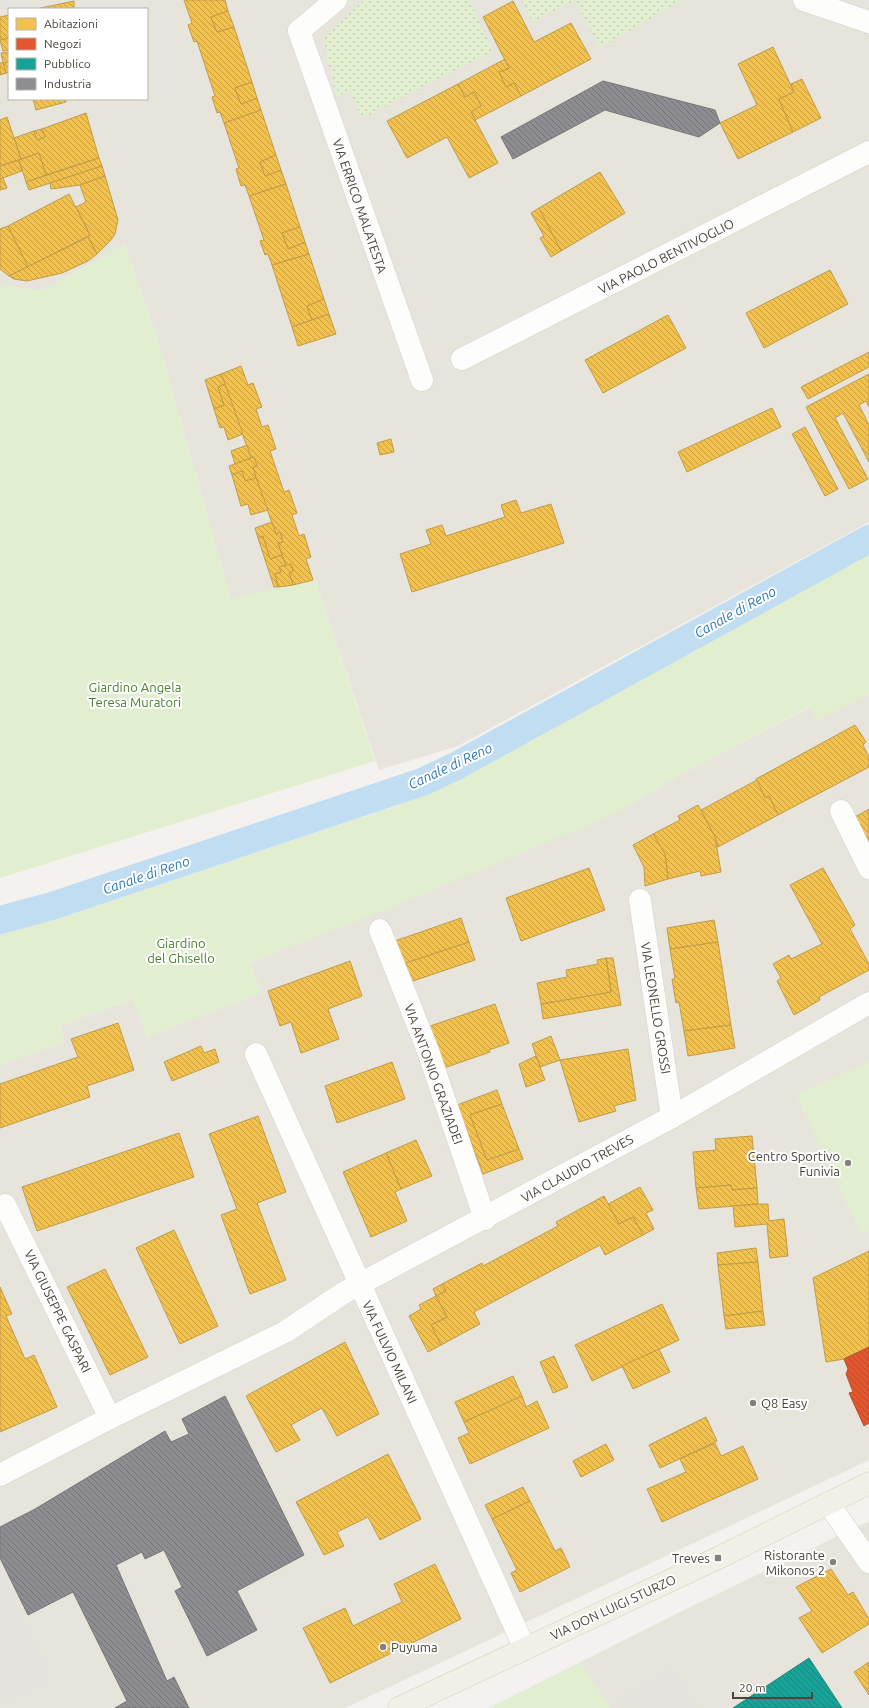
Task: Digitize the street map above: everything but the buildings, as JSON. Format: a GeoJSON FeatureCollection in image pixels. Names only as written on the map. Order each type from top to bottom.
{"type":"FeatureCollection","features":[{"type":"Feature","properties":{"kind":"main road","name":"VIA DON LUIGI STURZO"},"geometry":{"type":"LineString","coordinates":[[399,1708],[718,1558],[869,1483]]}},
{"type":"Feature","properties":{"kind":"street","name":"VIA ERRICO MALATESTA"},"geometry":{"type":"LineString","coordinates":[[336,0],[299,31],[422,380]]}},
{"type":"Feature","properties":{"kind":"street"},"geometry":{"type":"LineString","coordinates":[[804,0],[869,22]]}},
{"type":"Feature","properties":{"kind":"street","name":"VIA PAOLO BENTIVOGLIO"},"geometry":{"type":"LineString","coordinates":[[462,359],[869,152]]}},
{"type":"Feature","properties":{"kind":"street"},"geometry":{"type":"LineString","coordinates":[[841,812],[869,868]]}},
{"type":"Feature","properties":{"kind":"street","name":"VIA LEONELLO GROSSI"},"geometry":{"type":"LineString","coordinates":[[640,900],[672,1116]]}},
{"type":"Feature","properties":{"kind":"street","name":"VIA ANTONIO GRAZIADEI"},"geometry":{"type":"LineString","coordinates":[[380,930],[428,1051],[485,1218]]}},
{"type":"Feature","properties":{"kind":"street","name":"VIA CLAUDIO TREVES"},"geometry":{"type":"LineString","coordinates":[[110,1418],[285,1332],[359,1285],[672,1116],[869,1003]]}},
{"type":"Feature","properties":{"kind":"street","name":"VIA FULVIO MILANI"},"geometry":{"type":"LineString","coordinates":[[256,1054],[359,1285],[525,1649]]}},
{"type":"Feature","properties":{"kind":"street","name":"VIA GIUSEPPE GASPARI"},"geometry":{"type":"LineString","coordinates":[[5,1205],[110,1418]]}},
{"type":"Feature","properties":{"kind":"street"},"geometry":{"type":"LineString","coordinates":[[0,1475],[110,1418]]}},
{"type":"Feature","properties":{"kind":"street"},"geometry":{"type":"LineString","coordinates":[[828,1503],[869,1562]]}},
{"type":"Feature","properties":{"kind":"shaded area"},"geometry":{"type":"Polygon","coordinates":[[[0,0],[869,0],[869,522],[458,746],[379,770],[315,579],[231,599],[158,340],[125,244],[42,291],[0,285],[0,0]]]}},
{"type":"Feature","properties":{"kind":"shaded area"},"geometry":{"type":"Polygon","coordinates":[[[869,694],[869,1460],[345,1708],[0,1708],[0,1065],[64,1042],[60,1026],[133,999],[147,1037],[262,993],[249,963],[620,811],[680,775],[810,707],[818,720],[869,694]]]}},
{"type":"Feature","properties":{"kind":"shaded area"},"geometry":{"type":"Polygon","coordinates":[[[869,1521],[869,1708],[489,1708],[682,1611],[869,1521]]]}},
{"type":"Feature","properties":{"kind":"shaded area"},"geometry":{"type":"Polygon","coordinates":[[[0,1564],[51,1682],[0,1704],[0,1564]]]}},
{"type":"Feature","properties":{"kind":"shaded area"},"geometry":{"type":"Polygon","coordinates":[[[671,1667],[698,1708],[610,1707],[671,1667]]]}},
{"type":"Feature","properties":{"kind":"green space"},"geometry":{"type":"Polygon","coordinates":[[[364,0],[470,0],[493,52],[361,119],[351,92],[336,96],[323,38],[364,0]]]}},
{"type":"Feature","properties":{"kind":"green space"},"geometry":{"type":"Polygon","coordinates":[[[521,0],[682,0],[600,48],[575,1],[532,22],[521,0]]]}},
{"type":"Feature","properties":{"kind":"green space","name":"Giardino Angela Teresa Muratori"},"geometry":{"type":"Polygon","coordinates":[[[125,244],[158,340],[231,599],[315,579],[375,761],[0,878],[0,285],[42,291],[125,244]]]}},
{"type":"Feature","properties":{"kind":"green space","name":"Giardino del Ghisello"},"geometry":{"type":"Polygon","coordinates":[[[869,551],[869,694],[818,721],[809,707],[680,775],[620,811],[594,823],[378,913],[249,963],[262,993],[147,1037],[132,999],[60,1026],[64,1042],[0,1065],[0,933],[52,921],[399,805],[869,551]]]}},
{"type":"Feature","properties":{"kind":"green space","name":"Centro Sportivo Funivia"},"geometry":{"type":"Polygon","coordinates":[[[869,1061],[869,1231],[861,1235],[796,1095],[869,1061]]]}},
{"type":"Feature","properties":{"kind":"green space"},"geometry":{"type":"Polygon","coordinates":[[[580,1663],[611,1708],[490,1708],[580,1663]]]}},
{"type":"Feature","properties":{"kind":"waterway","name":"Canale di Reno"},"geometry":{"type":"LineString","coordinates":[[0,920],[52,906],[422,782],[456,766],[869,539]]}},
{"type":"Feature","properties":{"kind":"place","name":"Centro Sportivo Funivia"},"geometry":{"type":"Point","coordinates":[848,1163]}},
{"type":"Feature","properties":{"kind":"place","name":"Q8 Easy"},"geometry":{"type":"Point","coordinates":[753,1403]}},
{"type":"Feature","properties":{"kind":"place","name":"Treves"},"geometry":{"type":"Point","coordinates":[718,1558]}},
{"type":"Feature","properties":{"kind":"place","name":"Ristorante Mikonos 2"},"geometry":{"type":"Point","coordinates":[833,1562]}},
{"type":"Feature","properties":{"kind":"place","name":"Puyuma"},"geometry":{"type":"Point","coordinates":[383,1647]}}]}
